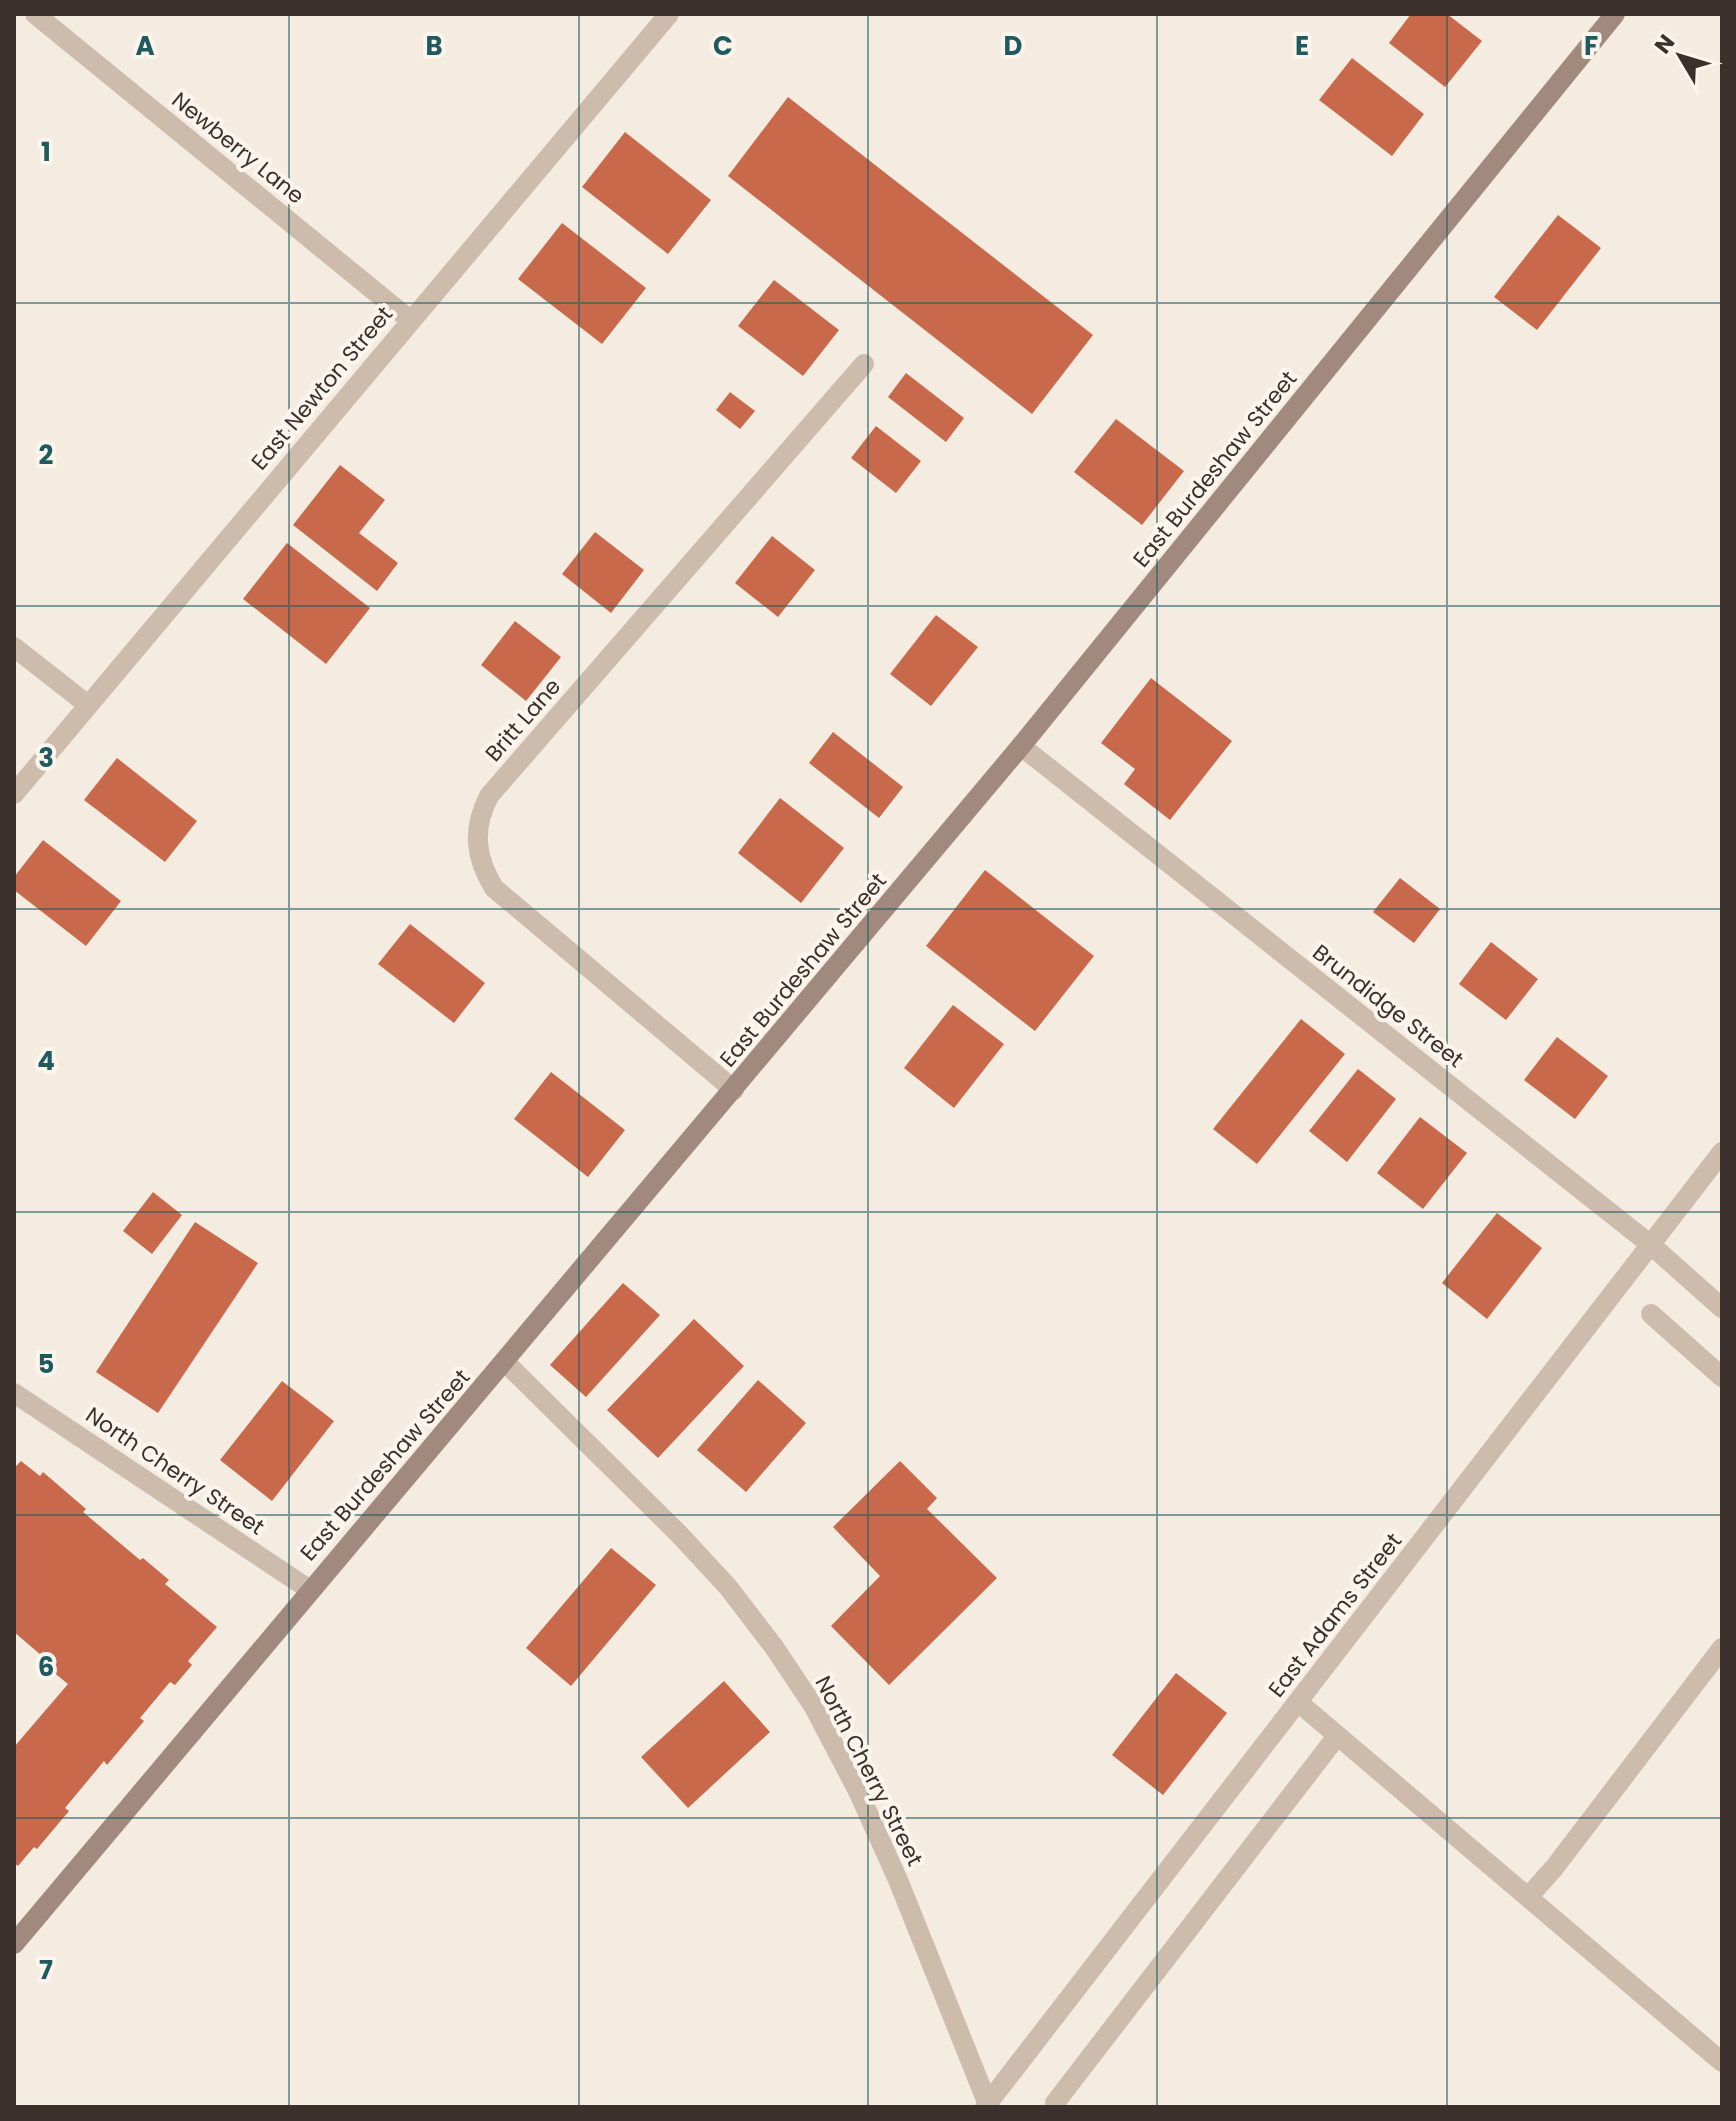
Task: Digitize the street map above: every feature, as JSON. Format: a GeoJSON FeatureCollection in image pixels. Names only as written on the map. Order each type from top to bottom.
{"type":"FeatureCollection","features":[{"type":"Feature","properties":{"kind":"street","name":"Newberry Lane"},"geometry":{"type":"LineString","coordinates":[[35,14],[410,320]]}},
{"type":"Feature","properties":{"kind":"street","name":"East Newton Street"},"geometry":{"type":"LineString","coordinates":[[14,794],[669,14]]}},
{"type":"Feature","properties":{"kind":"street","name":"East Burdeshaw Street"},"geometry":{"type":"LineString","coordinates":[[14,1944],[1021,746],[1615,14]]}},
{"type":"Feature","properties":{"kind":"street","name":"Britt Lane"},"geometry":{"type":"LineString","coordinates":[[734,1090],[494,888],[478,853],[478,823],[489,796],[864,364]]}},
{"type":"Feature","properties":{"kind":"street"},"geometry":{"type":"LineString","coordinates":[[14,647],[88,705]]}},
{"type":"Feature","properties":{"kind":"street","name":"Brundidge Street"},"geometry":{"type":"LineString","coordinates":[[1021,746],[1651,1245],[1722,1308]]}},
{"type":"Feature","properties":{"kind":"street","name":"East Adams Street"},"geometry":{"type":"LineString","coordinates":[[987,2106],[1722,1152]]}},
{"type":"Feature","properties":{"kind":"street"},"geometry":{"type":"LineString","coordinates":[[1651,1314],[1722,1377]]}},
{"type":"Feature","properties":{"kind":"street","name":"North Cherry Street"},"geometry":{"type":"LineString","coordinates":[[505,1362],[728,1587],[774,1647],[814,1707],[858,1791],[898,1880],[987,2106]]}},
{"type":"Feature","properties":{"kind":"street","name":"North Cherry Street"},"geometry":{"type":"LineString","coordinates":[[14,1393],[310,1590]]}},
{"type":"Feature","properties":{"kind":"street"},"geometry":{"type":"LineString","coordinates":[[1528,1897],[1554,1868],[1722,1648]]}},
{"type":"Feature","properties":{"kind":"street"},"geometry":{"type":"LineString","coordinates":[[1298,1702],[1722,2062]]}},
{"type":"Feature","properties":{"kind":"street"},"geometry":{"type":"LineString","coordinates":[[1056,2107],[1055,2103],[1337,1736]]}},
{"type":"Feature","properties":{"kind":"building"},"geometry":{"type":"Polygon","coordinates":[[[1411,14],[1447,14],[1482,41],[1445,87],[1389,43],[1411,14]]]}},
{"type":"Feature","properties":{"kind":"building"},"geometry":{"type":"Polygon","coordinates":[[[1352,58],[1424,114],[1392,156],[1319,100],[1352,58]]]}},
{"type":"Feature","properties":{"kind":"building"},"geometry":{"type":"Polygon","coordinates":[[[788,97],[1093,335],[1032,414],[728,176],[788,97]]]}},
{"type":"Feature","properties":{"kind":"building"},"geometry":{"type":"Polygon","coordinates":[[[625,132],[711,200],[668,254],[582,187],[625,132]]]}},
{"type":"Feature","properties":{"kind":"building"},"geometry":{"type":"Polygon","coordinates":[[[1558,215],[1601,248],[1537,330],[1494,297],[1558,215]]]}},
{"type":"Feature","properties":{"kind":"building"},"geometry":{"type":"Polygon","coordinates":[[[562,223],[646,288],[602,344],[518,279],[562,223]]]}},
{"type":"Feature","properties":{"kind":"building"},"geometry":{"type":"Polygon","coordinates":[[[774,280],[839,330],[803,376],[738,326],[774,280]]]}},
{"type":"Feature","properties":{"kind":"building"},"geometry":{"type":"Polygon","coordinates":[[[906,373],[964,418],[946,442],[888,397],[906,373]]]}},
{"type":"Feature","properties":{"kind":"building"},"geometry":{"type":"Polygon","coordinates":[[[730,392],[755,411],[740,429],[716,410],[730,392]]]}},
{"type":"Feature","properties":{"kind":"building"},"geometry":{"type":"Polygon","coordinates":[[[1116,419],[1184,471],[1142,525],[1074,472],[1116,419]]]}},
{"type":"Feature","properties":{"kind":"building"},"geometry":{"type":"Polygon","coordinates":[[[876,426],[921,461],[896,493],[851,458],[876,426]]]}},
{"type":"Feature","properties":{"kind":"building"},"geometry":{"type":"Polygon","coordinates":[[[340,465],[385,500],[359,533],[398,563],[377,591],[293,525],[340,465]]]}},
{"type":"Feature","properties":{"kind":"building"},"geometry":{"type":"Polygon","coordinates":[[[595,532],[644,570],[611,613],[562,574],[595,532]]]}},
{"type":"Feature","properties":{"kind":"building"},"geometry":{"type":"Polygon","coordinates":[[[772,536],[815,570],[778,617],[735,583],[772,536]]]}},
{"type":"Feature","properties":{"kind":"building"},"geometry":{"type":"Polygon","coordinates":[[[287,543],[370,608],[326,664],[243,599],[287,543]]]}},
{"type":"Feature","properties":{"kind":"building"},"geometry":{"type":"Polygon","coordinates":[[[936,615],[978,647],[931,706],[890,674],[936,615]]]}},
{"type":"Feature","properties":{"kind":"building"},"geometry":{"type":"Polygon","coordinates":[[[515,621],[561,657],[526,701],[481,665],[515,621]]]}},
{"type":"Feature","properties":{"kind":"building"},"geometry":{"type":"Polygon","coordinates":[[[1151,678],[1232,741],[1170,820],[1124,784],[1135,769],[1101,743],[1151,678]]]}},
{"type":"Feature","properties":{"kind":"building"},"geometry":{"type":"Polygon","coordinates":[[[833,732],[903,787],[879,818],[809,763],[833,732]]]}},
{"type":"Feature","properties":{"kind":"building"},"geometry":{"type":"Polygon","coordinates":[[[117,758],[197,821],[165,862],[84,800],[117,758]]]}},
{"type":"Feature","properties":{"kind":"building"},"geometry":{"type":"Polygon","coordinates":[[[780,798],[844,848],[801,903],[738,853],[780,798]]]}},
{"type":"Feature","properties":{"kind":"building"},"geometry":{"type":"Polygon","coordinates":[[[43,840],[121,901],[86,946],[14,890],[14,877],[43,840]]]}},
{"type":"Feature","properties":{"kind":"building"},"geometry":{"type":"Polygon","coordinates":[[[985,870],[1094,956],[1035,1031],[926,946],[985,870]]]}},
{"type":"Feature","properties":{"kind":"building"},"geometry":{"type":"Polygon","coordinates":[[[1400,878],[1440,909],[1414,943],[1373,912],[1400,878]]]}},
{"type":"Feature","properties":{"kind":"building"},"geometry":{"type":"Polygon","coordinates":[[[410,924],[485,983],[454,1023],[378,964],[410,924]]]}},
{"type":"Feature","properties":{"kind":"building"},"geometry":{"type":"Polygon","coordinates":[[[1491,942],[1538,979],[1506,1020],[1459,984],[1491,942]]]}},
{"type":"Feature","properties":{"kind":"building"},"geometry":{"type":"Polygon","coordinates":[[[953,1005],[1004,1044],[954,1108],[904,1068],[953,1005]]]}},
{"type":"Feature","properties":{"kind":"building"},"geometry":{"type":"Polygon","coordinates":[[[1301,1019],[1345,1054],[1257,1164],[1213,1129],[1301,1019]]]}},
{"type":"Feature","properties":{"kind":"building"},"geometry":{"type":"Polygon","coordinates":[[[1557,1037],[1608,1076],[1575,1119],[1524,1080],[1557,1037]]]}},
{"type":"Feature","properties":{"kind":"building"},"geometry":{"type":"Polygon","coordinates":[[[1358,1069],[1396,1099],[1347,1162],[1309,1131],[1358,1069]]]}},
{"type":"Feature","properties":{"kind":"building"},"geometry":{"type":"Polygon","coordinates":[[[551,1072],[625,1130],[588,1177],[514,1119],[551,1072]]]}},
{"type":"Feature","properties":{"kind":"building"},"geometry":{"type":"Polygon","coordinates":[[[1420,1117],[1467,1153],[1423,1209],[1377,1173],[1420,1117]]]}},
{"type":"Feature","properties":{"kind":"building"},"geometry":{"type":"Polygon","coordinates":[[[153,1192],[182,1215],[152,1254],[123,1231],[153,1192]]]}},
{"type":"Feature","properties":{"kind":"building"},"geometry":{"type":"Polygon","coordinates":[[[1497,1213],[1542,1248],[1487,1319],[1442,1283],[1497,1213]]]}},
{"type":"Feature","properties":{"kind":"building"},"geometry":{"type":"Polygon","coordinates":[[[195,1222],[258,1263],[158,1413],[96,1372],[195,1222]]]}},
{"type":"Feature","properties":{"kind":"building"},"geometry":{"type":"Polygon","coordinates":[[[623,1283],[660,1315],[586,1397],[550,1365],[623,1283]]]}},
{"type":"Feature","properties":{"kind":"building"},"geometry":{"type":"Polygon","coordinates":[[[694,1319],[744,1366],[658,1458],[607,1410],[694,1319]]]}},
{"type":"Feature","properties":{"kind":"building"},"geometry":{"type":"Polygon","coordinates":[[[758,1380],[806,1423],[746,1492],[697,1450],[758,1380]]]}},
{"type":"Feature","properties":{"kind":"building"},"geometry":{"type":"Polygon","coordinates":[[[282,1381],[334,1421],[272,1501],[220,1460],[282,1381]]]}},
{"type":"Feature","properties":{"kind":"building"},"geometry":{"type":"Polygon","coordinates":[[[21,1461],[40,1476],[43,1472],[86,1509],[83,1512],[169,1580],[165,1584],[217,1627],[188,1661],[192,1665],[175,1685],[170,1682],[140,1718],[144,1721],[107,1765],[104,1761],[65,1808],[69,1811],[18,1866],[14,1863],[14,1747],[68,1684],[52,1671],[55,1667],[14,1632],[14,1468],[21,1461]]]}},
{"type":"Feature","properties":{"kind":"building"},"geometry":{"type":"Polygon","coordinates":[[[900,1461],[937,1498],[927,1509],[997,1578],[889,1685],[831,1626],[880,1576],[833,1527],[900,1461]]]}},
{"type":"Feature","properties":{"kind":"building"},"geometry":{"type":"Polygon","coordinates":[[[611,1548],[656,1585],[571,1686],[526,1648],[611,1548]]]}},
{"type":"Feature","properties":{"kind":"building"},"geometry":{"type":"Polygon","coordinates":[[[1176,1673],[1227,1713],[1163,1795],[1112,1755],[1176,1673]]]}},
{"type":"Feature","properties":{"kind":"building"},"geometry":{"type":"Polygon","coordinates":[[[724,1681],[770,1732],[688,1808],[641,1757],[724,1681]]]}}]}
